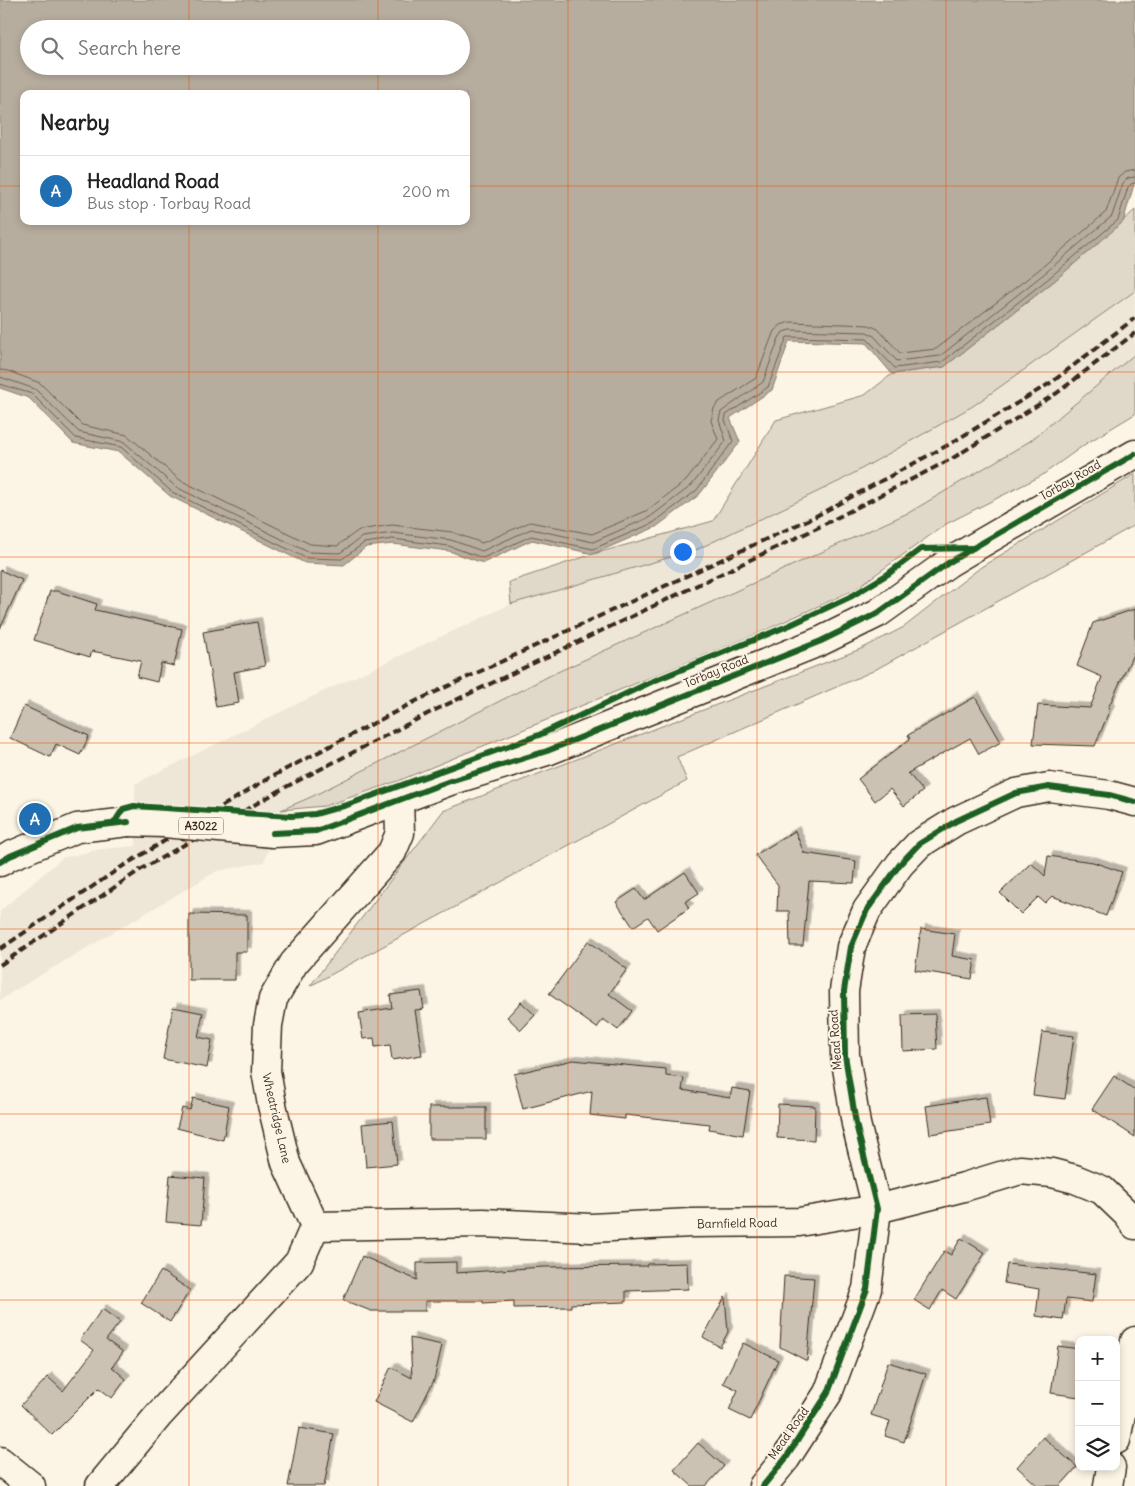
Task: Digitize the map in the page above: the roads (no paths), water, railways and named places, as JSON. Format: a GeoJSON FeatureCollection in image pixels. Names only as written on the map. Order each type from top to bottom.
{"type":"FeatureCollection","features":[{"type":"Feature","properties":{"kind":"street","name":"Torbay Road"},"geometry":{"type":"LineString","coordinates":[[3,855],[77,828],[128,822],[164,823],[273,833],[316,831],[450,781],[547,751],[821,641],[878,613],[972,548],[1135,454]]}},
{"type":"Feature","properties":{"kind":"street","name":"Mead Road"},"geometry":{"type":"LineString","coordinates":[[763,1486],[786,1458],[828,1393],[867,1289],[877,1209],[856,1124],[845,1055],[844,991],[851,947],[868,910],[900,864],[920,844],[956,821],[1016,794],[1049,787],[1109,795],[1135,802]]}},
{"type":"Feature","properties":{"kind":"street","name":"Wheatridge Lane"},"geometry":{"type":"LineString","coordinates":[[315,1226],[286,1163],[272,1105],[266,1071],[268,1025],[273,999],[294,963],[392,852],[400,833],[399,801]]}},
{"type":"Feature","properties":{"kind":"street","name":"Barnfield Road"},"geometry":{"type":"LineString","coordinates":[[315,1226],[483,1223],[592,1228],[799,1222],[877,1209],[964,1187],[1020,1170],[1067,1177],[1102,1190],[1127,1214],[1135,1225]]}},
{"type":"Feature","properties":{"kind":"street"},"geometry":{"type":"LineString","coordinates":[[100,1486],[158,1416],[299,1262],[315,1226]]}},
{"type":"Feature","properties":{"kind":"street"},"geometry":{"type":"LineString","coordinates":[[1119,1426],[1135,1341]]}},
{"type":"Feature","properties":{"kind":"street"},"geometry":{"type":"LineString","coordinates":[[0,1461],[31,1486]]}},
{"type":"Feature","properties":{"kind":"street"},"geometry":{"type":"LineString","coordinates":[[1108,1486],[1110,1471]]}},
{"type":"Feature","properties":{"kind":"water"},"geometry":{"type":"Polygon","coordinates":[[[0,0],[1135,0],[1135,181],[1123,222],[1053,282],[944,367],[892,374],[866,343],[789,341],[772,390],[730,418],[740,442],[699,495],[656,527],[593,554],[532,540],[483,563],[449,551],[393,544],[366,547],[344,565],[305,563],[170,496],[119,452],[73,443],[29,398],[0,388],[0,0]]]}},
{"type":"Feature","properties":{"kind":"railway"},"geometry":{"type":"LineString","coordinates":[[0,949],[123,866],[269,778],[416,701],[814,517],[948,445],[1052,382],[1135,318]]}},
{"type":"Feature","properties":{"kind":"railway"},"geometry":{"type":"LineString","coordinates":[[0,965],[140,870],[284,788],[431,712],[815,529],[953,458],[1057,393],[1135,333]]}},
{"type":"Feature","properties":{"kind":"place","name":"Headland Road"},"geometry":{"type":"Point","coordinates":[35,819]}}]}
